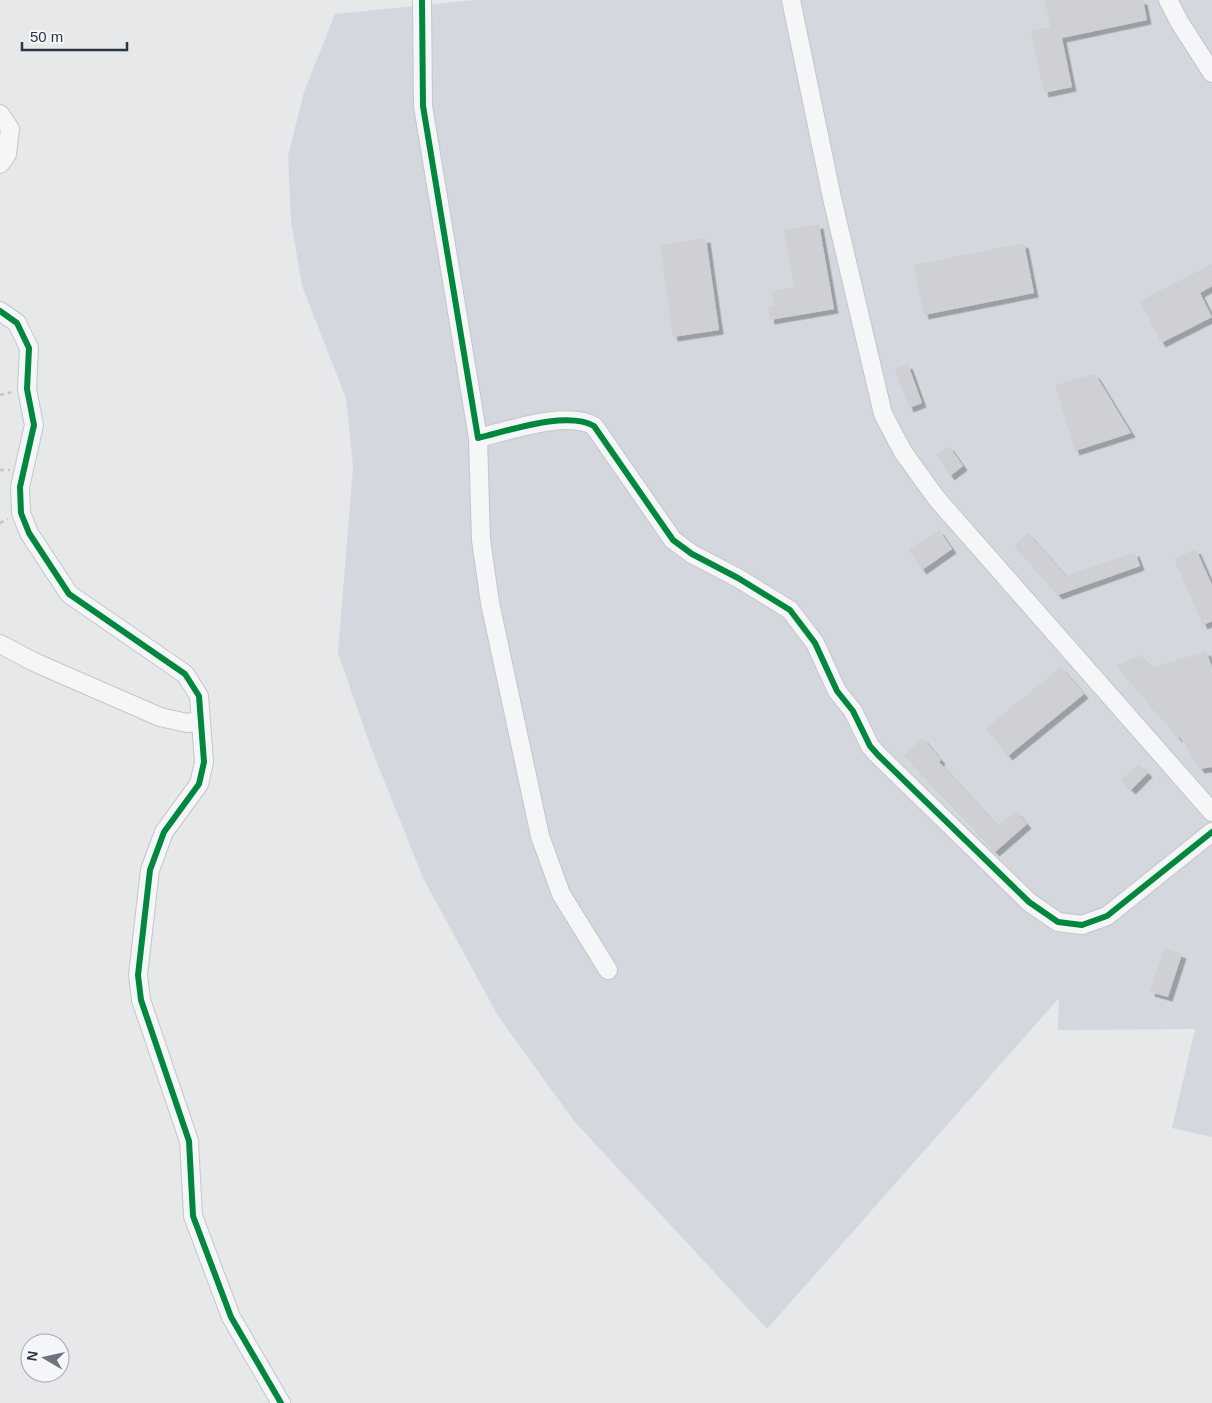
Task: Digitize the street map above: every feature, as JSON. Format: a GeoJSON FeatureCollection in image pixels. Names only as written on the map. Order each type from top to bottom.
{"type":"FeatureCollection","features":[{"type":"Feature","properties":{"kind":"street"},"geometry":{"type":"LineString","coordinates":[[422,0],[423,106],[478,438],[480,540],[490,603],[540,836],[561,894],[608,970]]}},
{"type":"Feature","properties":{"kind":"street"},"geometry":{"type":"LineString","coordinates":[[791,0],[832,198],[883,414],[903,452],[937,499],[1212,812]]}},
{"type":"Feature","properties":{"kind":"street"},"geometry":{"type":"LineString","coordinates":[[1168,0],[1180,23],[1212,73]]}},
{"type":"Feature","properties":{"kind":"street"},"geometry":{"type":"LineString","coordinates":[[0,114],[10,129],[7,154],[0,164]]}},
{"type":"Feature","properties":{"kind":"street"},"geometry":{"type":"LineString","coordinates":[[0,311],[17,323],[30,348],[27,389],[34,425],[20,487],[20,513],[28,533],[69,594],[185,674],[199,696],[204,762],[199,784],[164,832],[150,870],[138,975],[141,1000],[189,1141],[193,1216],[231,1317],[281,1403]]}},
{"type":"Feature","properties":{"kind":"street"},"geometry":{"type":"LineString","coordinates":[[478,438],[562,420],[586,421],[594,426],[674,540],[692,554],[738,578],[790,610],[815,644],[837,691],[853,711],[874,751],[1029,902],[1058,922],[1082,924],[1107,916],[1212,832]]}},
{"type":"Feature","properties":{"kind":"street"},"geometry":{"type":"LineString","coordinates":[[0,644],[34,662],[160,717],[187,723],[200,721]]}},
{"type":"Feature","properties":{"kind":"shaded area"},"geometry":{"type":"Polygon","coordinates":[[[474,0],[1212,0],[1212,1137],[1172,1128],[1195,1029],[1058,1030],[1059,998],[767,1329],[574,1121],[498,1016],[423,878],[370,745],[338,653],[353,467],[346,398],[302,286],[291,220],[288,156],[304,92],[335,14],[474,0]]]}},
{"type":"Feature","properties":{"kind":"building"},"geometry":{"type":"Polygon","coordinates":[[[1045,0],[1143,0],[1147,20],[1062,38],[1072,87],[1044,93],[1031,31],[1050,27],[1045,0]]]}},
{"type":"Feature","properties":{"kind":"building"},"geometry":{"type":"Polygon","coordinates":[[[819,224],[834,309],[770,320],[768,306],[774,305],[772,291],[794,287],[784,230],[819,224]]]}},
{"type":"Feature","properties":{"kind":"building"},"geometry":{"type":"Polygon","coordinates":[[[706,238],[719,330],[673,337],[660,245],[706,238]]]}},
{"type":"Feature","properties":{"kind":"building"},"geometry":{"type":"Polygon","coordinates":[[[1024,243],[1034,293],[924,315],[914,265],[1024,243]]]}},
{"type":"Feature","properties":{"kind":"building"},"geometry":{"type":"Polygon","coordinates":[[[1212,264],[1212,286],[1200,293],[1212,317],[1161,343],[1140,301],[1212,264]]]}},
{"type":"Feature","properties":{"kind":"building"},"geometry":{"type":"Polygon","coordinates":[[[908,364],[922,403],[909,408],[895,369],[908,364]]]}},
{"type":"Feature","properties":{"kind":"building"},"geometry":{"type":"Polygon","coordinates":[[[1095,374],[1131,433],[1075,451],[1055,385],[1095,374]]]}},
{"type":"Feature","properties":{"kind":"building"},"geometry":{"type":"Polygon","coordinates":[[[949,446],[963,466],[950,476],[936,455],[949,446]]]}},
{"type":"Feature","properties":{"kind":"building"},"geometry":{"type":"Polygon","coordinates":[[[939,530],[952,549],[922,570],[909,550],[939,530]]]}},
{"type":"Feature","properties":{"kind":"building"},"geometry":{"type":"Polygon","coordinates":[[[1028,533],[1066,576],[1135,552],[1140,566],[1058,595],[1014,546],[1028,533]]]}},
{"type":"Feature","properties":{"kind":"building"},"geometry":{"type":"Polygon","coordinates":[[[1196,549],[1212,585],[1212,621],[1203,625],[1174,559],[1196,549]]]}},
{"type":"Feature","properties":{"kind":"building"},"geometry":{"type":"Polygon","coordinates":[[[1206,651],[1212,667],[1212,767],[1200,769],[1180,737],[1178,738],[1116,666],[1140,655],[1152,668],[1206,651]]]}},
{"type":"Feature","properties":{"kind":"building"},"geometry":{"type":"Polygon","coordinates":[[[1061,667],[1084,694],[1008,756],[986,728],[1061,667]]]}},
{"type":"Feature","properties":{"kind":"building"},"geometry":{"type":"Polygon","coordinates":[[[923,738],[941,760],[939,762],[998,826],[1016,811],[1027,824],[995,852],[904,755],[923,738]]]}},
{"type":"Feature","properties":{"kind":"building"},"geometry":{"type":"Polygon","coordinates":[[[1139,764],[1148,773],[1131,790],[1121,780],[1139,764]]]}},
{"type":"Feature","properties":{"kind":"building"},"geometry":{"type":"Polygon","coordinates":[[[1164,948],[1182,954],[1168,997],[1150,992],[1164,948]]]}},
{"type":"Feature","properties":{"kind":"cycle path"},"geometry":{"type":"LineString","coordinates":[[422,0],[423,106],[478,438],[537,423],[553,421],[569,420],[594,426],[673,540],[692,554],[738,578],[790,610],[815,643],[837,691],[853,711],[870,746],[1029,902],[1058,922],[1082,925],[1107,916],[1212,832]]}},
{"type":"Feature","properties":{"kind":"cycle path"},"geometry":{"type":"LineString","coordinates":[[0,311],[17,323],[29,348],[27,389],[34,425],[20,487],[21,513],[29,533],[69,594],[185,674],[199,696],[204,762],[199,784],[164,832],[150,870],[138,975],[141,1000],[189,1141],[193,1216],[231,1317],[281,1403]]}}]}
